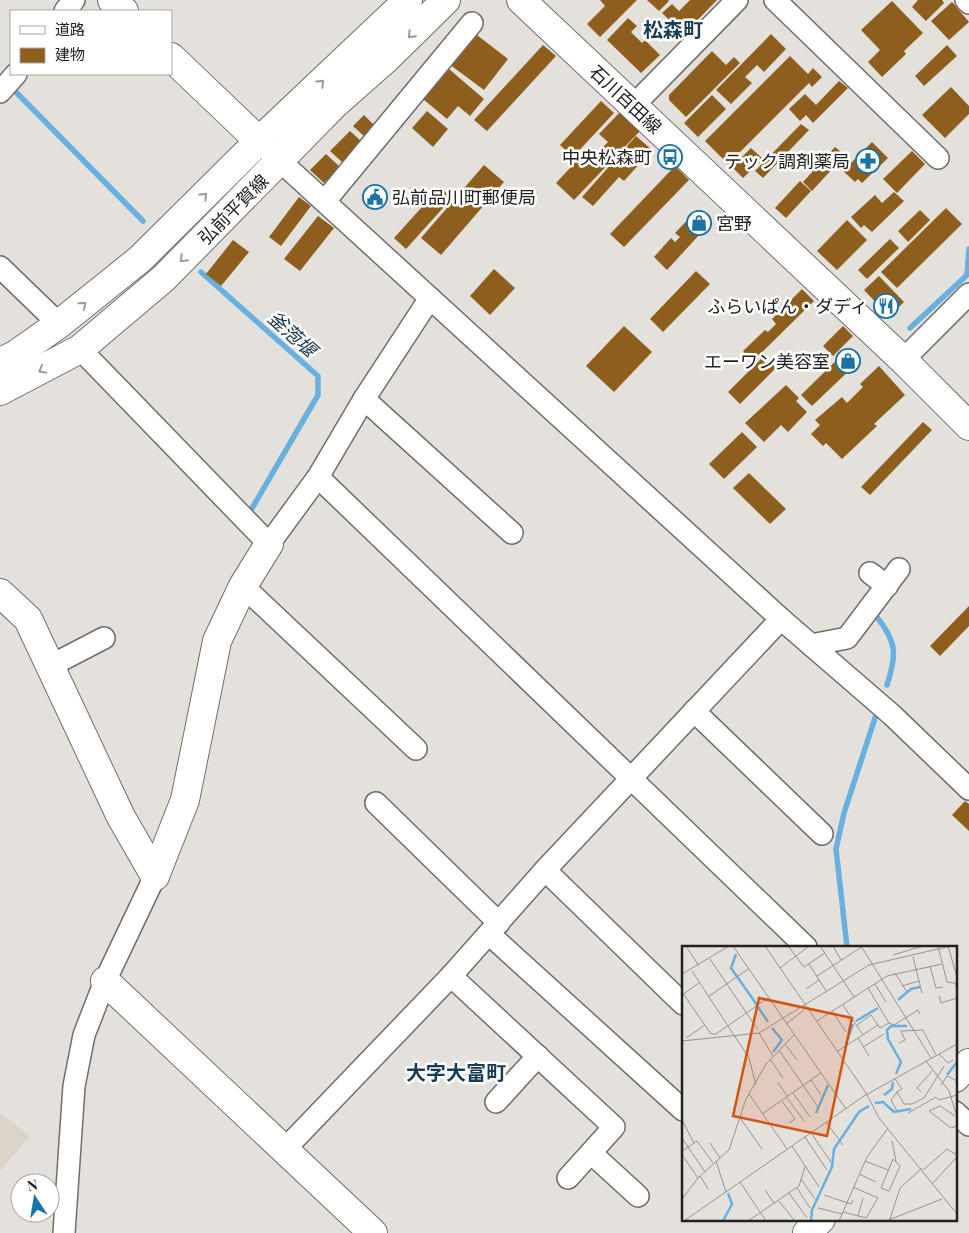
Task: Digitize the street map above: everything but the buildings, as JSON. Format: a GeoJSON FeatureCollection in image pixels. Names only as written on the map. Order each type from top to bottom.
{"type":"FeatureCollection","features":[{"type":"Feature","properties":{"kind":"main road"},"geometry":{"type":"LineString","coordinates":[[112,0],[123,10]]}},
{"type":"Feature","properties":{"kind":"main road","name":"弘前平賀線"},"geometry":{"type":"LineString","coordinates":[[0,362],[15,355],[59,324],[140,259],[408,0]]}},
{"type":"Feature","properties":{"kind":"main road","name":"弘前平賀線"},"geometry":{"type":"LineString","coordinates":[[0,391],[80,349],[164,278],[335,104],[386,59],[446,0]]}},
{"type":"Feature","properties":{"kind":"main road","name":"石川百田線"},"geometry":{"type":"LineString","coordinates":[[521,0],[903,360],[969,426]]}},
{"type":"Feature","properties":{"kind":"main road"},"geometry":{"type":"LineString","coordinates":[[172,58],[259,142]]}},
{"type":"Feature","properties":{"kind":"main road"},"geometry":{"type":"LineString","coordinates":[[155,876],[184,800],[217,640],[243,586],[269,544]]}},
{"type":"Feature","properties":{"kind":"main road"},"geometry":{"type":"LineString","coordinates":[[0,593],[28,620],[120,817],[155,876]]}},
{"type":"Feature","properties":{"kind":"main road"},"geometry":{"type":"LineString","coordinates":[[104,982],[373,1233]]}},
{"type":"Feature","properties":{"kind":"main road"},"geometry":{"type":"LineString","coordinates":[[956,1077],[969,1063]]}},
{"type":"Feature","properties":{"kind":"main road"},"geometry":{"type":"LineString","coordinates":[[808,1233],[820,1220]]}},
{"type":"Feature","properties":{"kind":"street"},"geometry":{"type":"LineString","coordinates":[[66,10],[74,0]]}},
{"type":"Feature","properties":{"kind":"street"},"geometry":{"type":"LineString","coordinates":[[633,106],[737,0]]}},
{"type":"Feature","properties":{"kind":"street"},"geometry":{"type":"LineString","coordinates":[[775,0],[938,158]]}},
{"type":"Feature","properties":{"kind":"street"},"geometry":{"type":"LineString","coordinates":[[966,0],[969,3]]}},
{"type":"Feature","properties":{"kind":"street"},"geometry":{"type":"LineString","coordinates":[[325,201],[472,23]]}},
{"type":"Feature","properties":{"kind":"street"},"geometry":{"type":"LineString","coordinates":[[0,92],[15,75]]}},
{"type":"Feature","properties":{"kind":"street"},"geometry":{"type":"LineString","coordinates":[[259,142],[781,619],[892,715],[969,789]]}},
{"type":"Feature","properties":{"kind":"street"},"geometry":{"type":"LineString","coordinates":[[0,267],[59,324]]}},
{"type":"Feature","properties":{"kind":"street"},"geometry":{"type":"LineString","coordinates":[[903,360],[969,294]]}},
{"type":"Feature","properties":{"kind":"street"},"geometry":{"type":"LineString","coordinates":[[80,349],[269,544],[318,477],[364,399],[430,298]]}},
{"type":"Feature","properties":{"kind":"street"},"geometry":{"type":"LineString","coordinates":[[364,399],[512,533]]}},
{"type":"Feature","properties":{"kind":"street"},"geometry":{"type":"LineString","coordinates":[[318,477],[805,946]]}},
{"type":"Feature","properties":{"kind":"street"},"geometry":{"type":"LineString","coordinates":[[810,645],[847,638],[893,578],[870,573]]}},
{"type":"Feature","properties":{"kind":"street"},"geometry":{"type":"LineString","coordinates":[[243,586],[416,749]]}},
{"type":"Feature","properties":{"kind":"street"},"geometry":{"type":"LineString","coordinates":[[284,1150],[451,976],[545,870],[781,619]]}},
{"type":"Feature","properties":{"kind":"street"},"geometry":{"type":"LineString","coordinates":[[50,666],[104,638]]}},
{"type":"Feature","properties":{"kind":"street"},"geometry":{"type":"LineString","coordinates":[[694,711],[822,834]]}},
{"type":"Feature","properties":{"kind":"street"},"geometry":{"type":"LineString","coordinates":[[376,803],[494,928],[682,1109]]}},
{"type":"Feature","properties":{"kind":"street"},"geometry":{"type":"LineString","coordinates":[[545,870],[682,1003]]}},
{"type":"Feature","properties":{"kind":"street"},"geometry":{"type":"LineString","coordinates":[[64,1233],[74,1086],[84,1035],[104,982],[155,876]]}},
{"type":"Feature","properties":{"kind":"street"},"geometry":{"type":"LineString","coordinates":[[451,976],[614,1127],[568,1178]]}},
{"type":"Feature","properties":{"kind":"street"},"geometry":{"type":"LineString","coordinates":[[496,1102],[538,1056]]}},
{"type":"Feature","properties":{"kind":"street"},"geometry":{"type":"LineString","coordinates":[[956,1113],[969,1125]]}},
{"type":"Feature","properties":{"kind":"street"},"geometry":{"type":"LineString","coordinates":[[591,1153],[638,1196]]}},
{"type":"Feature","properties":{"kind":"shaded area"},"geometry":{"type":"Polygon","coordinates":[[[0,1113],[30,1136],[0,1171],[0,1113]]]}},
{"type":"Feature","properties":{"kind":"waterway","name":"釜萢堰"},"geometry":{"type":"LineString","coordinates":[[12,88],[143,221]]}},
{"type":"Feature","properties":{"kind":"waterway"},"geometry":{"type":"LineString","coordinates":[[910,328],[967,275],[969,249]]}},
{"type":"Feature","properties":{"kind":"waterway","name":"釜萢堰"},"geometry":{"type":"LineString","coordinates":[[201,272],[318,376],[318,395],[251,510]]}},
{"type":"Feature","properties":{"kind":"waterway"},"geometry":{"type":"LineString","coordinates":[[876,616],[888,633],[893,649],[892,665],[887,685]]}},
{"type":"Feature","properties":{"kind":"waterway"},"geometry":{"type":"LineString","coordinates":[[847,946],[836,849],[844,813],[876,715]]}},
{"type":"Feature","properties":{"kind":"place","name":"中央松森町"},"geometry":{"type":"Point","coordinates":[670,157]}},
{"type":"Feature","properties":{"kind":"place","name":"テック調剤薬局"},"geometry":{"type":"Point","coordinates":[868,161]}},
{"type":"Feature","properties":{"kind":"place","name":"弘前品川町郵便局"},"geometry":{"type":"Point","coordinates":[375,197]}},
{"type":"Feature","properties":{"kind":"place","name":"宮野"},"geometry":{"type":"Point","coordinates":[699,223]}},
{"type":"Feature","properties":{"kind":"place","name":"ふらいぱん・ダディ"},"geometry":{"type":"Point","coordinates":[886,306]}},
{"type":"Feature","properties":{"kind":"place","name":"エーワン美容室"},"geometry":{"type":"Point","coordinates":[848,361]}},
{"type":"Feature","properties":{"kind":"district","name":"松森町"},"geometry":{"type":"Point","coordinates":[673,28]}},
{"type":"Feature","properties":{"kind":"district","name":"大字大富町"},"geometry":{"type":"Point","coordinates":[456,1071]}}]}
